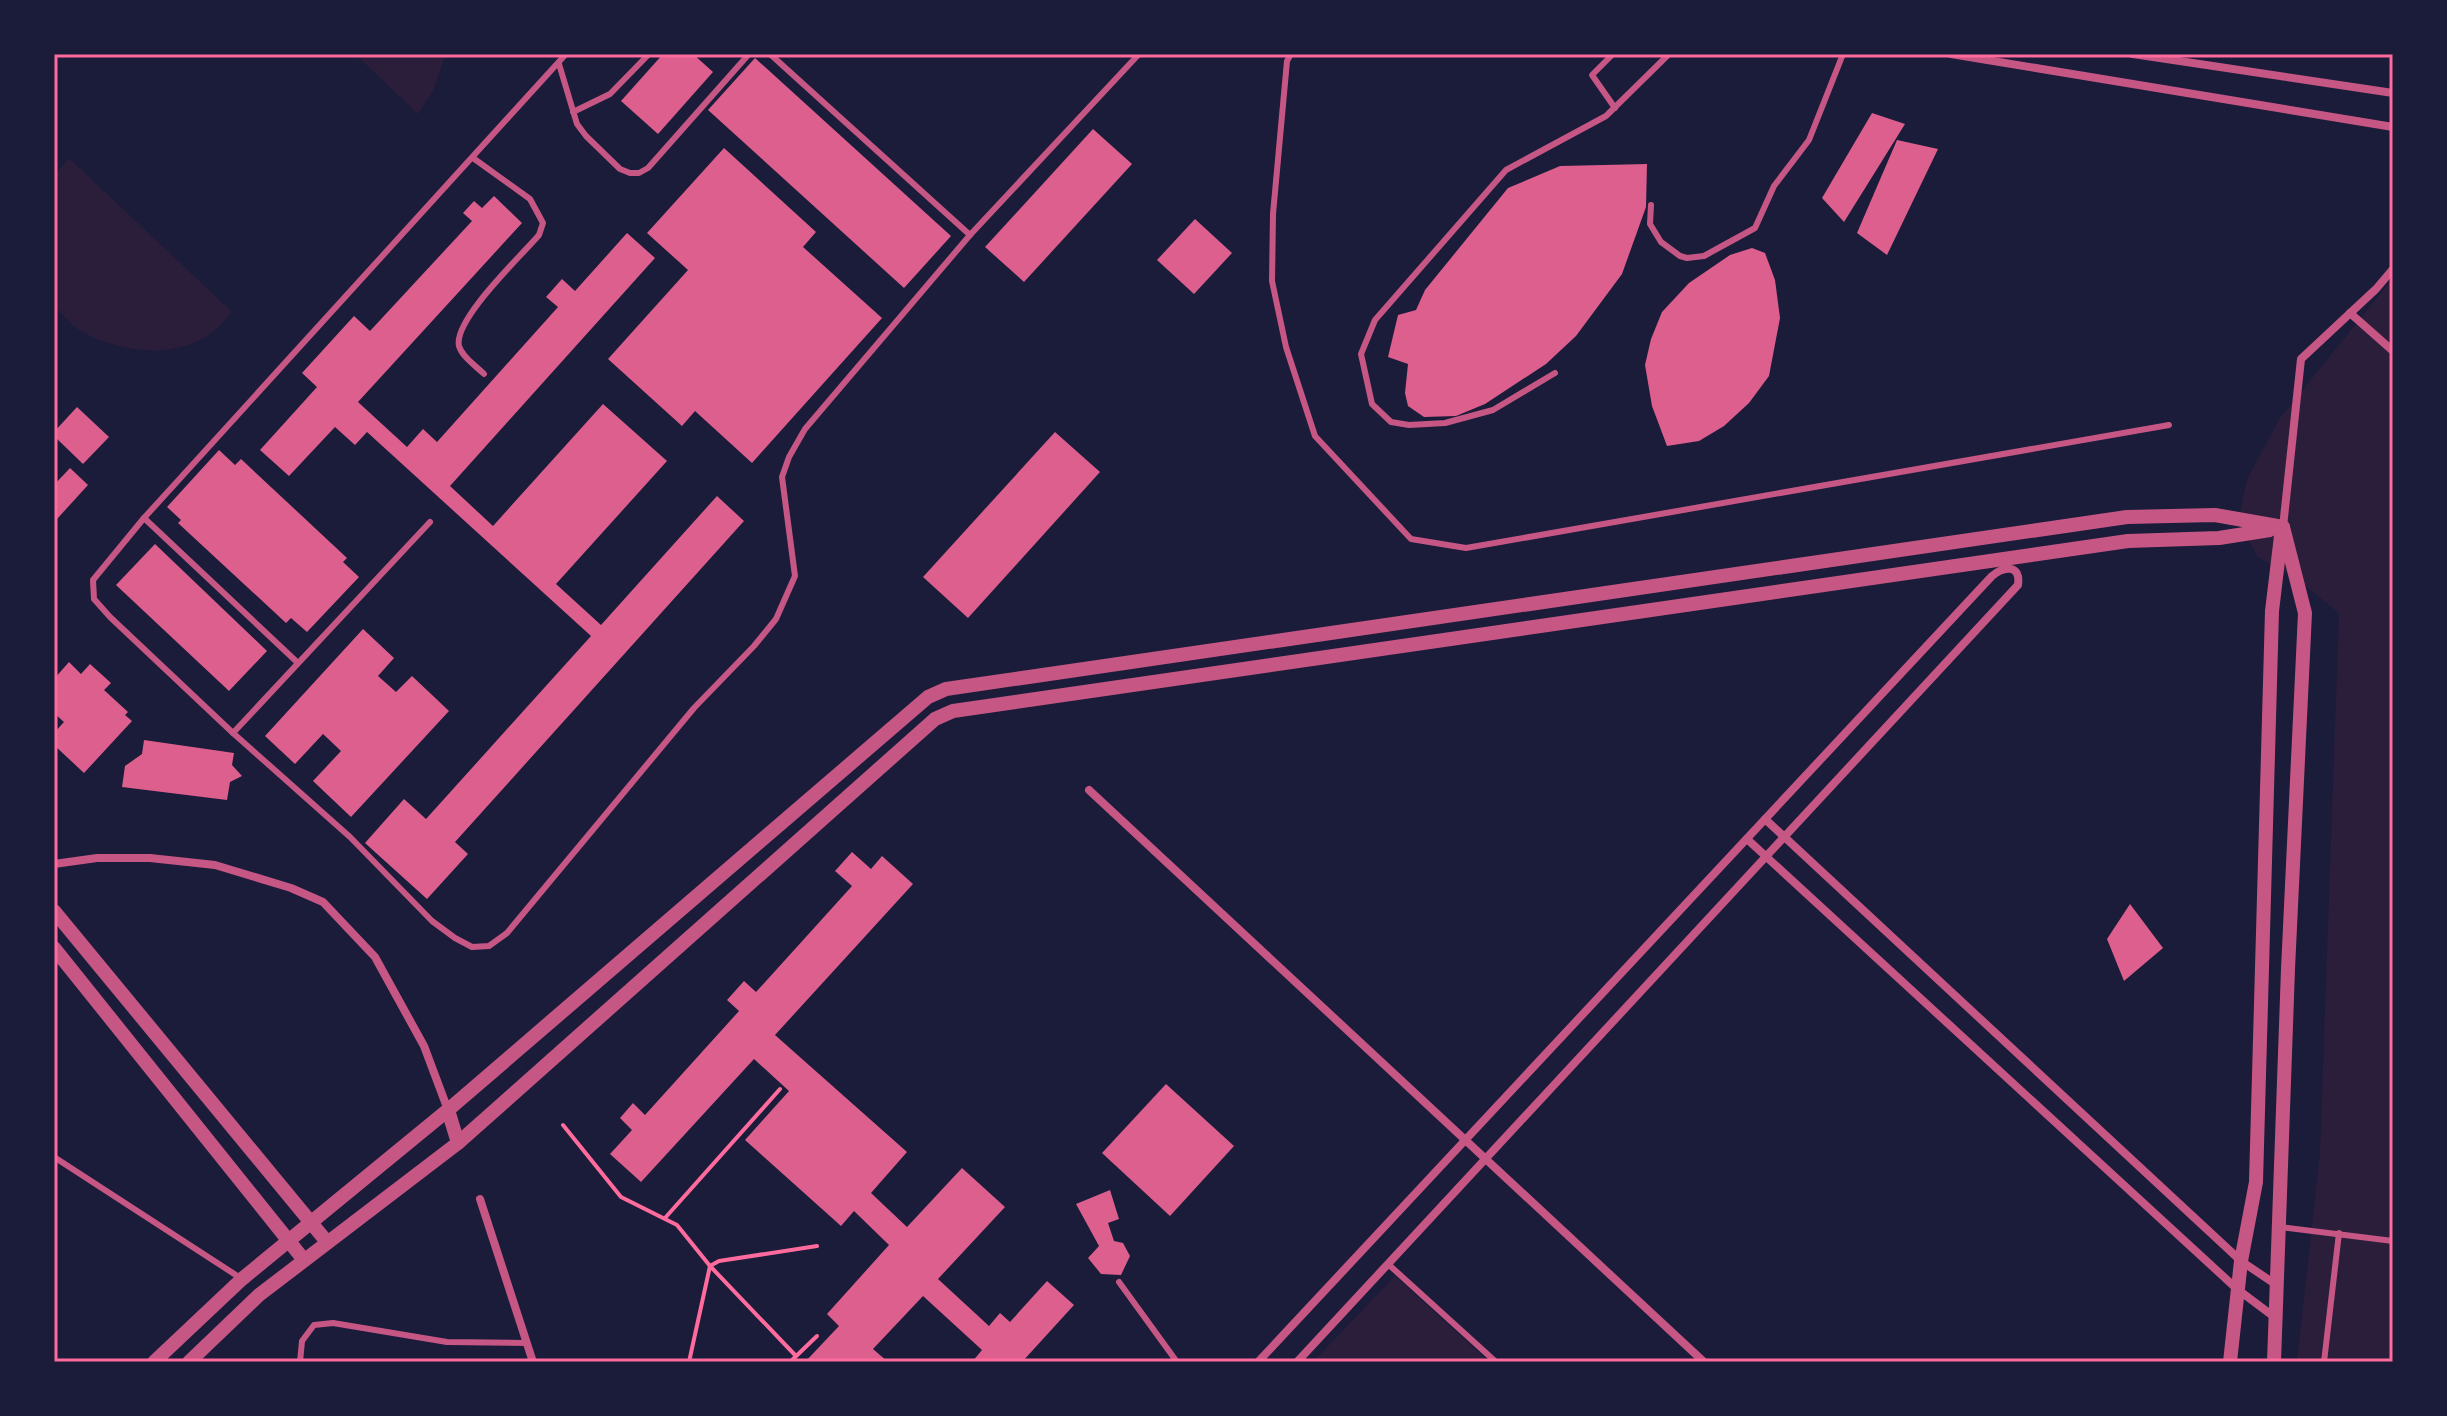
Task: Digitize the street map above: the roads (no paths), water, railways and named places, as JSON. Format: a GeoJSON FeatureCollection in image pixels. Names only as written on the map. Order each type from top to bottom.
{"type":"FeatureCollection","features":[{"type":"Feature","properties":{"kind":"street"},"geometry":{"type":"LineString","coordinates":[[1951,54],[2393,127]]}},
{"type":"Feature","properties":{"kind":"street"},"geometry":{"type":"LineString","coordinates":[[2133,54],[2393,93]]}},
{"type":"Feature","properties":{"kind":"street"},"geometry":{"type":"LineString","coordinates":[[2230,1362],[2241,1261],[2256,1182],[2272,611],[2301,359],[2376,289],[2393,269]]}},
{"type":"Feature","properties":{"kind":"street"},"geometry":{"type":"LineString","coordinates":[[2350,313],[2393,351]]}},
{"type":"Feature","properties":{"kind":"street"},"geometry":{"type":"LineString","coordinates":[[154,1362],[242,1279],[448,1110],[928,697],[946,689],[2127,517],[2215,515],[2283,527]]}},
{"type":"Feature","properties":{"kind":"street"},"geometry":{"type":"LineString","coordinates":[[189,1362],[259,1295],[458,1143],[935,719],[953,711],[2128,541],[2219,538],[2283,527]]}},
{"type":"Feature","properties":{"kind":"street"},"geometry":{"type":"LineString","coordinates":[[2274,1362],[2305,613],[2283,527]]}},
{"type":"Feature","properties":{"kind":"street"},"geometry":{"type":"LineString","coordinates":[[1258,1362],[1992,576],[2000,569],[2008,567],[2015,570],[2019,577],[2018,585],[1297,1362]]}},
{"type":"Feature","properties":{"kind":"street"},"geometry":{"type":"LineString","coordinates":[[1089,790],[1704,1362]]}},
{"type":"Feature","properties":{"kind":"street"},"geometry":{"type":"LineString","coordinates":[[1765,819],[2241,1261],[2278,1286]]}},
{"type":"Feature","properties":{"kind":"street"},"geometry":{"type":"LineString","coordinates":[[1747,839],[2237,1289],[2277,1319]]}},
{"type":"Feature","properties":{"kind":"street"},"geometry":{"type":"LineString","coordinates":[[54,864],[97,858],[150,858],[215,865],[291,888],[323,902],[375,957],[424,1046],[458,1143]]}},
{"type":"Feature","properties":{"kind":"street"},"geometry":{"type":"LineString","coordinates":[[54,911],[327,1242]]}},
{"type":"Feature","properties":{"kind":"street"},"geometry":{"type":"LineString","coordinates":[[54,948],[304,1260]]}},
{"type":"Feature","properties":{"kind":"street"},"geometry":{"type":"LineString","coordinates":[[480,1199],[533,1362]]}},
{"type":"Feature","properties":{"kind":"lane"},"geometry":{"type":"LineString","coordinates":[[566,54],[144,518],[93,580],[94,599],[233,733],[350,837],[432,921],[472,947],[489,946],[507,933],[694,708],[776,619],[795,576],[782,477],[805,429],[970,235],[1139,54]]}},
{"type":"Feature","properties":{"kind":"lane"},"geometry":{"type":"LineString","coordinates":[[573,112],[610,94],[649,54]]}},
{"type":"Feature","properties":{"kind":"lane"},"geometry":{"type":"LineString","coordinates":[[559,64],[577,124],[620,169],[639,173],[648,168],[749,54]]}},
{"type":"Feature","properties":{"kind":"lane"},"geometry":{"type":"LineString","coordinates":[[770,54],[970,235]]}},
{"type":"Feature","properties":{"kind":"lane"},"geometry":{"type":"LineString","coordinates":[[1291,54],[1287,61],[1273,214],[1272,281],[1286,347],[1315,436],[1411,539],[1466,548],[2169,425]]}},
{"type":"Feature","properties":{"kind":"lane"},"geometry":{"type":"LineString","coordinates":[[1613,54],[1592,75],[1615,108]]}},
{"type":"Feature","properties":{"kind":"lane"},"geometry":{"type":"LineString","coordinates":[[1555,373],[1493,410],[1445,423],[1409,425],[1391,422],[1372,404],[1361,354],[1375,320],[1506,170],[1606,116],[1669,54]]}},
{"type":"Feature","properties":{"kind":"lane"},"geometry":{"type":"LineString","coordinates":[[1651,205],[1650,224],[1661,242],[1687,258],[1704,256],[1755,228],[1774,186],[1809,140],[1843,54]]}},
{"type":"Feature","properties":{"kind":"lane"},"geometry":{"type":"LineString","coordinates":[[473,158],[530,199],[543,223],[539,235],[477,304],[462,327],[459,346],[484,374]]}},
{"type":"Feature","properties":{"kind":"lane"},"geometry":{"type":"LineString","coordinates":[[144,518],[298,663]]}},
{"type":"Feature","properties":{"kind":"lane"},"geometry":{"type":"LineString","coordinates":[[233,733],[430,522]]}},
{"type":"Feature","properties":{"kind":"lane"},"geometry":{"type":"LineString","coordinates":[[54,1157],[242,1279]]}},
{"type":"Feature","properties":{"kind":"lane"},"geometry":{"type":"LineString","coordinates":[[2280,1227],[2393,1241]]}},
{"type":"Feature","properties":{"kind":"lane"},"geometry":{"type":"LineString","coordinates":[[2324,1362],[2339,1233]]}},
{"type":"Feature","properties":{"kind":"lane"},"geometry":{"type":"LineString","coordinates":[[1388,1264],[1496,1362]]}},
{"type":"Feature","properties":{"kind":"lane"},"geometry":{"type":"LineString","coordinates":[[1119,1282],[1177,1362]]}},
{"type":"Feature","properties":{"kind":"lane"},"geometry":{"type":"LineString","coordinates":[[300,1362],[302,1341],[314,1325],[333,1323],[447,1342],[527,1343]]}}]}
